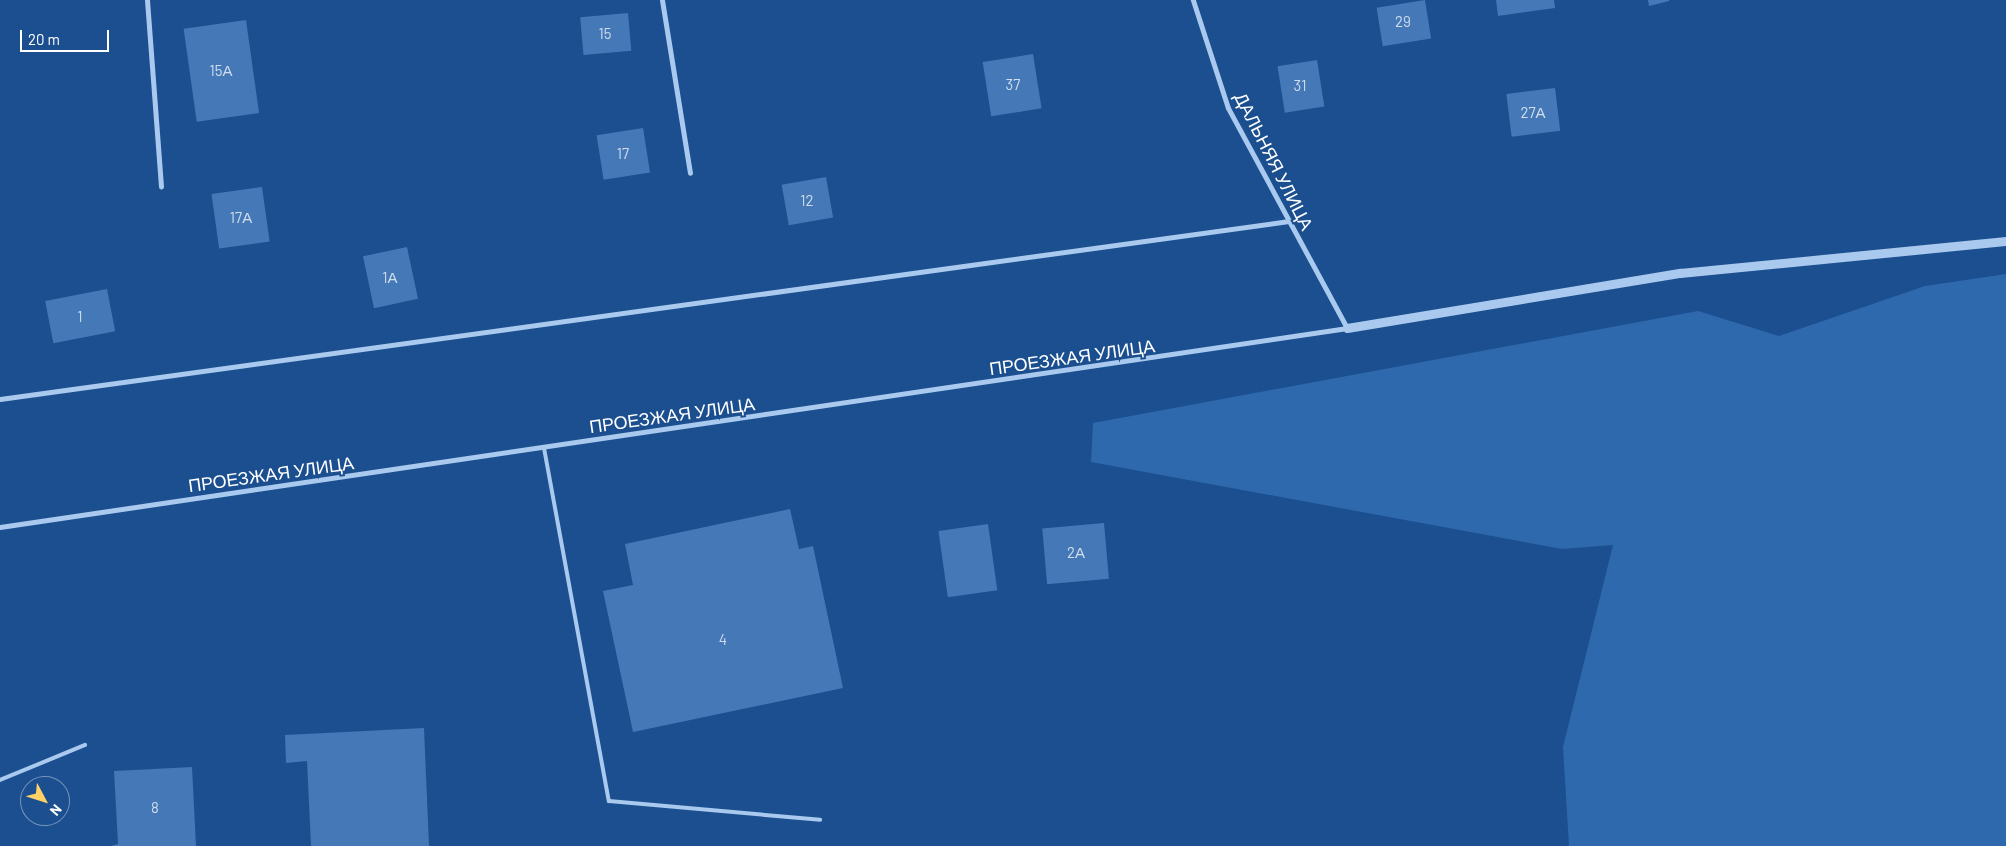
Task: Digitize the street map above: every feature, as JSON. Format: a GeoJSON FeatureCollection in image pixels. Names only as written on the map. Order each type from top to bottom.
{"type":"FeatureCollection","features":[{"type":"Feature","properties":{"kind":"street"},"geometry":{"type":"LineString","coordinates":[[147,0],[161,186]]}},
{"type":"Feature","properties":{"kind":"street"},"geometry":{"type":"LineString","coordinates":[[662,0],[690,174]]}},
{"type":"Feature","properties":{"kind":"street","name":"ДАЛЬНЯЯ УЛИЦА"},"geometry":{"type":"LineString","coordinates":[[1193,0],[1228,108],[1347,328]]}},
{"type":"Feature","properties":{"kind":"street"},"geometry":{"type":"LineString","coordinates":[[0,399],[1289,221]]}},
{"type":"Feature","properties":{"kind":"street"},"geometry":{"type":"LineString","coordinates":[[1347,328],[1680,273],[2006,241]]}},
{"type":"Feature","properties":{"kind":"street","name":"ПРОЕЗЖАЯ УЛИЦА"},"geometry":{"type":"LineString","coordinates":[[0,527],[1347,328]]}},
{"type":"Feature","properties":{"kind":"lane"},"geometry":{"type":"LineString","coordinates":[[544,448],[608,801],[820,820]]}},
{"type":"Feature","properties":{"kind":"lane"},"geometry":{"type":"LineString","coordinates":[[0,780],[85,745]]}},
{"type":"Feature","properties":{"kind":"shaded area"},"geometry":{"type":"Polygon","coordinates":[[[2006,274],[2006,846],[1569,846],[1563,747],[1613,545],[1562,549],[1091,462],[1093,423],[1698,311],[1779,336],[1925,286],[2006,274]]]}},
{"type":"Feature","properties":{"kind":"building"},"geometry":{"type":"Polygon","coordinates":[[[1425,0],[1431,39],[1383,46],[1377,8],[1425,0]]]}},
{"type":"Feature","properties":{"kind":"building"},"geometry":{"type":"Polygon","coordinates":[[[1496,0],[1554,0],[1555,8],[1498,16],[1496,0]]]}},
{"type":"Feature","properties":{"kind":"building"},"geometry":{"type":"Polygon","coordinates":[[[1648,0],[1669,0],[1669,1],[1649,6],[1648,0]]]}},
{"type":"Feature","properties":{"kind":"building"},"geometry":{"type":"Polygon","coordinates":[[[628,13],[631,51],[583,55],[580,17],[628,13]]]}},
{"type":"Feature","properties":{"kind":"building"},"geometry":{"type":"Polygon","coordinates":[[[246,20],[259,113],[197,122],[184,29],[246,20]]]}},
{"type":"Feature","properties":{"kind":"building"},"geometry":{"type":"Polygon","coordinates":[[[1033,54],[1042,108],[991,116],[983,62],[1033,54]]]}},
{"type":"Feature","properties":{"kind":"building"},"geometry":{"type":"Polygon","coordinates":[[[1317,60],[1324,106],[1285,113],[1277,66],[1317,60]]]}},
{"type":"Feature","properties":{"kind":"building"},"geometry":{"type":"Polygon","coordinates":[[[1555,88],[1560,131],[1512,137],[1506,94],[1555,88]]]}},
{"type":"Feature","properties":{"kind":"building"},"geometry":{"type":"Polygon","coordinates":[[[643,128],[650,172],[604,180],[597,135],[643,128]]]}},
{"type":"Feature","properties":{"kind":"building"},"geometry":{"type":"Polygon","coordinates":[[[826,177],[833,217],[789,225],[782,185],[826,177]]]}},
{"type":"Feature","properties":{"kind":"building"},"geometry":{"type":"Polygon","coordinates":[[[262,187],[270,241],[219,249],[211,194],[262,187]]]}},
{"type":"Feature","properties":{"kind":"building"},"geometry":{"type":"Polygon","coordinates":[[[407,247],[418,299],[374,308],[363,256],[407,247]]]}},
{"type":"Feature","properties":{"kind":"building"},"geometry":{"type":"Polygon","coordinates":[[[107,289],[115,331],[53,343],[45,301],[107,289]]]}},
{"type":"Feature","properties":{"kind":"building"},"geometry":{"type":"Polygon","coordinates":[[[790,509],[799,549],[813,546],[843,688],[633,732],[603,591],[633,585],[625,544],[790,509]]]}},
{"type":"Feature","properties":{"kind":"building"},"geometry":{"type":"Polygon","coordinates":[[[1104,523],[1109,579],[1047,584],[1042,528],[1104,523]]]}},
{"type":"Feature","properties":{"kind":"building"},"geometry":{"type":"Polygon","coordinates":[[[988,524],[997,590],[948,597],[938,531],[988,524]]]}},
{"type":"Feature","properties":{"kind":"building"},"geometry":{"type":"Polygon","coordinates":[[[424,728],[429,846],[311,846],[307,761],[286,763],[285,735],[424,728]]]}},
{"type":"Feature","properties":{"kind":"building"},"geometry":{"type":"Polygon","coordinates":[[[192,767],[196,846],[111,846],[118,844],[114,771],[192,767]]]}}]}
